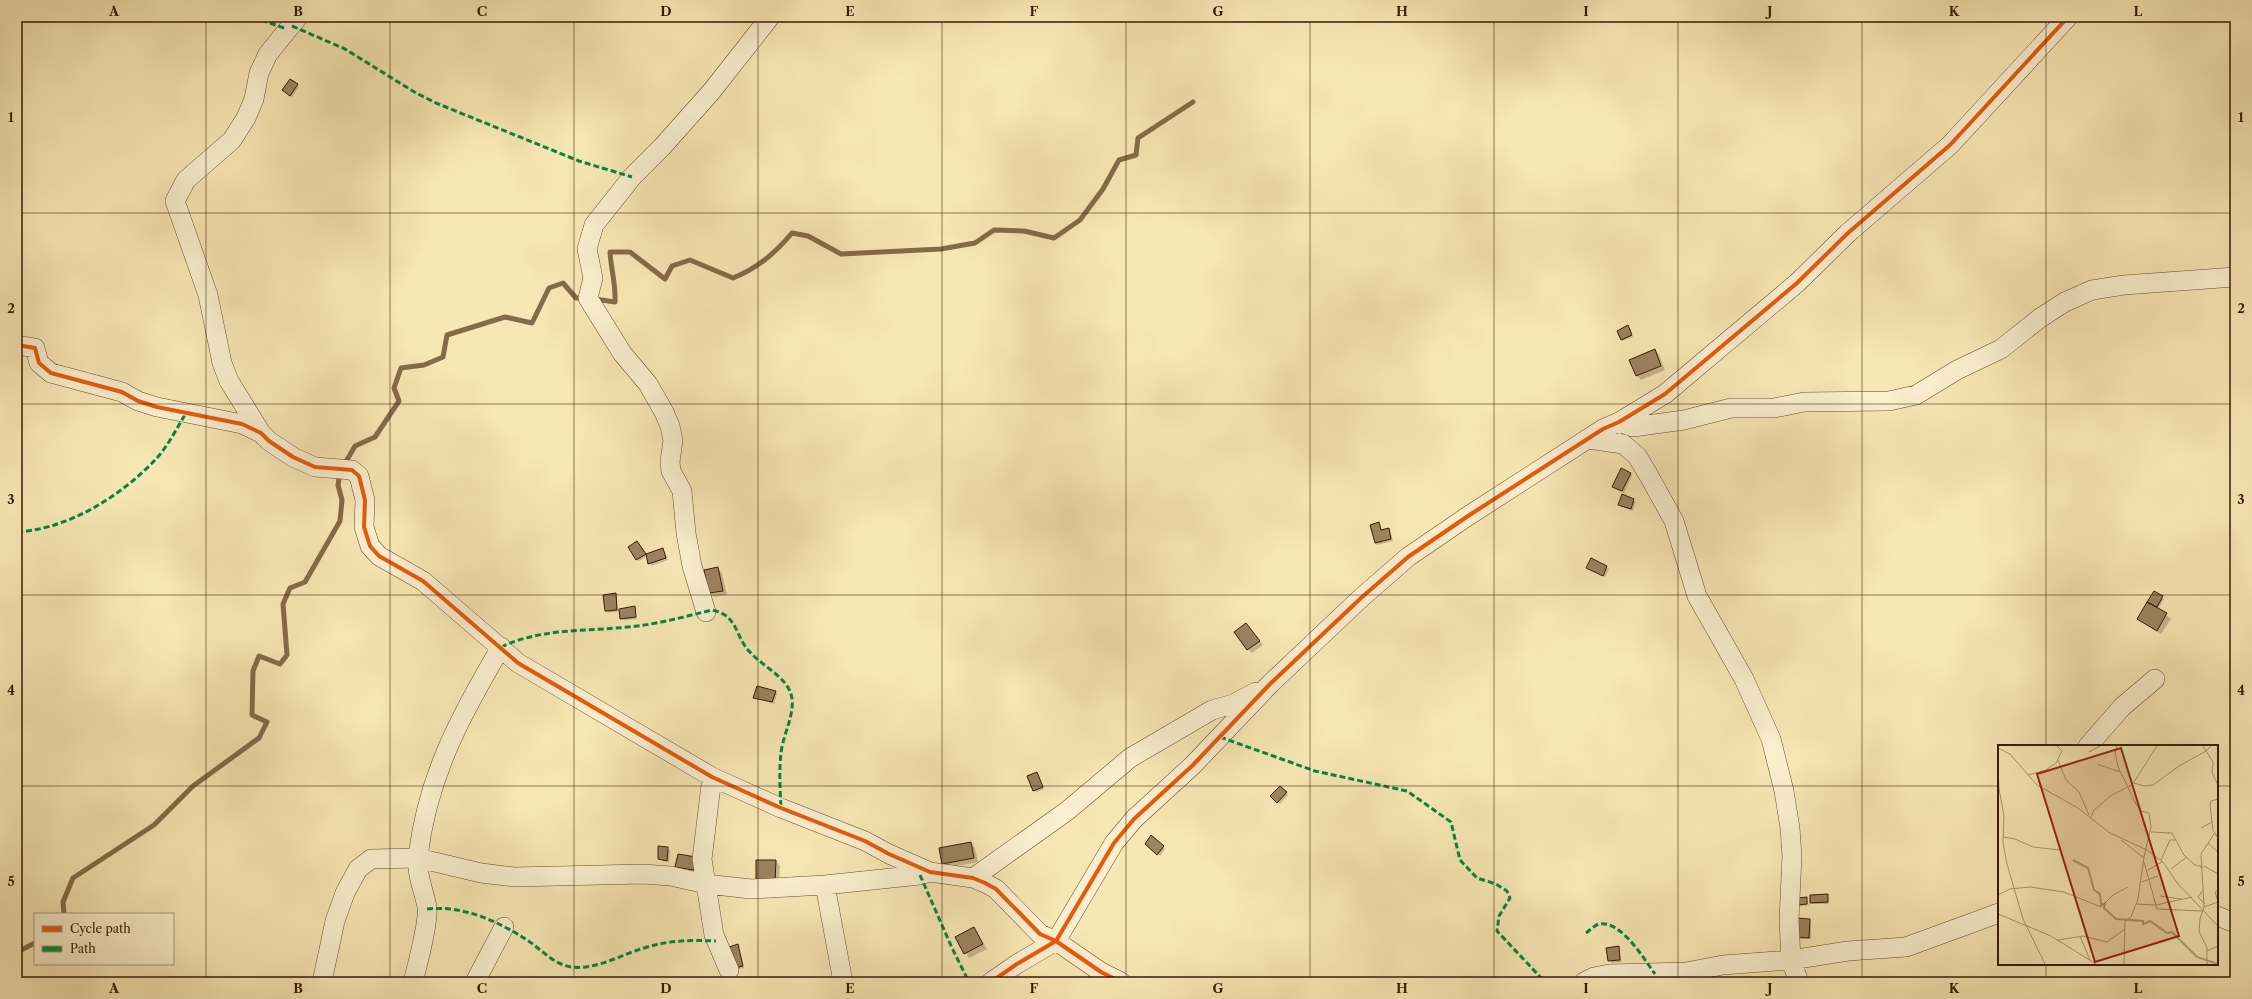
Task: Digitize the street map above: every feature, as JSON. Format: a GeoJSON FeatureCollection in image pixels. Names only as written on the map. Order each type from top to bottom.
{"type":"FeatureCollection","features":[{"type":"Feature","properties":{"kind":"street"},"geometry":{"type":"LineString","coordinates":[[298,17],[268,54],[259,73],[254,99],[246,118],[232,140],[186,180],[175,201],[208,295],[222,363],[229,381],[261,433],[269,441],[293,457],[315,467],[352,470],[359,476],[365,500],[364,527],[370,546],[380,556],[423,581],[518,663],[547,682],[712,777],[781,808],[865,841],[889,854],[930,872],[973,878],[996,889],[1040,934],[1056,941],[1101,972],[1121,982]]}},
{"type":"Feature","properties":{"kind":"street"},"geometry":{"type":"LineString","coordinates":[[706,612],[692,566],[686,533],[682,491],[670,471],[673,440],[670,426],[648,384],[622,353],[588,298],[593,278],[587,249],[594,225],[613,199],[711,92],[770,17]]}},
{"type":"Feature","properties":{"kind":"street"},"geometry":{"type":"LineString","coordinates":[[991,982],[1017,964],[1056,941],[1114,843],[1134,819],[1193,766],[1270,684],[1361,598],[1408,557],[1468,516],[1588,439],[1664,394],[1740,332],[1797,283],[1848,233],[1950,145],[2068,17]]}},
{"type":"Feature","properties":{"kind":"street"},"geometry":{"type":"LineString","coordinates":[[1619,422],[1633,427],[1684,420],[1731,408],[1774,408],[1804,402],[1889,401],[1916,395],[1957,370],[2001,349],[2040,318],[2065,302],[2092,290],[2124,284],[2235,277]]}},
{"type":"Feature","properties":{"kind":"street"},"geometry":{"type":"LineString","coordinates":[[17,345],[35,348],[40,363],[51,373],[122,392],[138,401],[157,407],[228,420],[261,433]]}},
{"type":"Feature","properties":{"kind":"street"},"geometry":{"type":"LineString","coordinates":[[1588,439],[1623,444],[1637,456],[1650,476],[1674,522],[1697,596],[1744,679],[1771,739],[1784,792],[1790,828],[1792,856],[1789,920],[1791,960],[1799,982]]}},
{"type":"Feature","properties":{"kind":"street"},"geometry":{"type":"LineString","coordinates":[[413,982],[427,909],[420,878],[418,858],[434,779],[449,742],[501,647]]}},
{"type":"Feature","properties":{"kind":"street"},"geometry":{"type":"LineString","coordinates":[[2089,745],[2122,707],[2155,679]]}},
{"type":"Feature","properties":{"kind":"street"},"geometry":{"type":"LineString","coordinates":[[973,878],[1067,811],[1130,758],[1212,710],[1233,704],[1270,684]]}},
{"type":"Feature","properties":{"kind":"street"},"geometry":{"type":"LineString","coordinates":[[712,777],[702,859],[714,935],[729,970]]}},
{"type":"Feature","properties":{"kind":"street"},"geometry":{"type":"LineString","coordinates":[[322,982],[335,921],[345,893],[358,869],[371,859],[418,858],[481,873],[514,878],[643,874],[671,876],[706,884],[751,889],[825,885],[920,875],[930,872]]}},
{"type":"Feature","properties":{"kind":"street"},"geometry":{"type":"LineString","coordinates":[[825,885],[843,982]]}},
{"type":"Feature","properties":{"kind":"street"},"geometry":{"type":"LineString","coordinates":[[1584,982],[1594,977],[1609,974],[1686,972],[1723,965],[1791,960],[1848,951],[1906,947],[1993,915],[1998,902]]}},
{"type":"Feature","properties":{"kind":"street"},"geometry":{"type":"LineString","coordinates":[[2218,916],[2235,923]]}},
{"type":"Feature","properties":{"kind":"street"},"geometry":{"type":"LineString","coordinates":[[476,982],[504,926]]}},
{"type":"Feature","properties":{"kind":"building"},"geometry":{"type":"Polygon","coordinates":[[[290,79],[298,84],[290,96],[282,90],[290,79]]]}},
{"type":"Feature","properties":{"kind":"building"},"geometry":{"type":"Polygon","coordinates":[[[1628,325],[1632,335],[1621,340],[1617,331],[1628,325]]]}},
{"type":"Feature","properties":{"kind":"building"},"geometry":{"type":"Polygon","coordinates":[[[1655,349],[1661,366],[1636,376],[1629,360],[1655,349]]]}},
{"type":"Feature","properties":{"kind":"building"},"geometry":{"type":"Polygon","coordinates":[[[1621,468],[1631,473],[1622,491],[1612,487],[1621,468]]]}},
{"type":"Feature","properties":{"kind":"building"},"geometry":{"type":"Polygon","coordinates":[[[1622,494],[1634,499],[1631,509],[1618,505],[1622,494]]]}},
{"type":"Feature","properties":{"kind":"building"},"geometry":{"type":"Polygon","coordinates":[[[1379,522],[1381,530],[1389,528],[1391,539],[1375,543],[1370,525],[1379,522]]]}},
{"type":"Feature","properties":{"kind":"building"},"geometry":{"type":"Polygon","coordinates":[[[637,541],[646,554],[636,560],[628,547],[637,541]]]}},
{"type":"Feature","properties":{"kind":"building"},"geometry":{"type":"Polygon","coordinates":[[[663,548],[666,558],[648,564],[646,554],[663,548]]]}},
{"type":"Feature","properties":{"kind":"building"},"geometry":{"type":"Polygon","coordinates":[[[1591,558],[1607,566],[1603,576],[1586,568],[1591,558]]]}},
{"type":"Feature","properties":{"kind":"building"},"geometry":{"type":"Polygon","coordinates":[[[718,567],[723,591],[709,593],[704,570],[718,567]]]}},
{"type":"Feature","properties":{"kind":"building"},"geometry":{"type":"Polygon","coordinates":[[[2154,591],[2163,596],[2157,607],[2147,602],[2154,591]]]}},
{"type":"Feature","properties":{"kind":"building"},"geometry":{"type":"Polygon","coordinates":[[[616,593],[617,610],[605,611],[603,595],[616,593]]]}},
{"type":"Feature","properties":{"kind":"building"},"geometry":{"type":"Polygon","coordinates":[[[2147,602],[2167,613],[2157,631],[2137,619],[2147,602]]]}},
{"type":"Feature","properties":{"kind":"building"},"geometry":{"type":"Polygon","coordinates":[[[635,606],[636,617],[620,619],[619,609],[635,606]]]}},
{"type":"Feature","properties":{"kind":"building"},"geometry":{"type":"Polygon","coordinates":[[[1246,623],[1260,641],[1247,650],[1234,632],[1246,623]]]}},
{"type":"Feature","properties":{"kind":"building"},"geometry":{"type":"Polygon","coordinates":[[[757,686],[776,691],[772,702],[753,698],[757,686]]]}},
{"type":"Feature","properties":{"kind":"building"},"geometry":{"type":"Polygon","coordinates":[[[1037,772],[1043,787],[1033,791],[1027,776],[1037,772]]]}},
{"type":"Feature","properties":{"kind":"building"},"geometry":{"type":"Polygon","coordinates":[[[1280,786],[1287,792],[1277,803],[1270,796],[1280,786]]]}},
{"type":"Feature","properties":{"kind":"building"},"geometry":{"type":"Polygon","coordinates":[[[1151,835],[1164,846],[1157,855],[1145,844],[1151,835]]]}},
{"type":"Feature","properties":{"kind":"building"},"geometry":{"type":"Polygon","coordinates":[[[971,842],[974,858],[942,864],[939,848],[971,842]]]}},
{"type":"Feature","properties":{"kind":"building"},"geometry":{"type":"Polygon","coordinates":[[[658,846],[668,847],[667,861],[658,859],[658,846]]]}},
{"type":"Feature","properties":{"kind":"building"},"geometry":{"type":"Polygon","coordinates":[[[678,854],[696,857],[694,870],[675,867],[678,854]]]}},
{"type":"Feature","properties":{"kind":"building"},"geometry":{"type":"Polygon","coordinates":[[[756,860],[776,860],[775,882],[756,881],[756,860]]]}},
{"type":"Feature","properties":{"kind":"building"},"geometry":{"type":"Polygon","coordinates":[[[1828,894],[1828,902],[1810,903],[1810,895],[1828,894]]]}},
{"type":"Feature","properties":{"kind":"building"},"geometry":{"type":"Polygon","coordinates":[[[1807,897],[1807,904],[1798,905],[1798,898],[1807,897]]]}},
{"type":"Feature","properties":{"kind":"building"},"geometry":{"type":"Polygon","coordinates":[[[1797,918],[1810,919],[1809,938],[1797,937],[1797,918]]]}},
{"type":"Feature","properties":{"kind":"building"},"geometry":{"type":"Polygon","coordinates":[[[974,927],[983,944],[964,954],[955,937],[974,927]]]}},
{"type":"Feature","properties":{"kind":"building"},"geometry":{"type":"Polygon","coordinates":[[[738,944],[743,966],[731,969],[726,948],[738,944]]]}},
{"type":"Feature","properties":{"kind":"building"},"geometry":{"type":"Polygon","coordinates":[[[1619,946],[1620,960],[1608,961],[1606,948],[1619,946]]]}},
{"type":"Feature","properties":{"kind":"waterway"},"geometry":{"type":"LineString","coordinates":[[595,299],[615,302],[615,289],[610,252],[630,252],[665,279],[672,266],[690,260],[733,278],[750,270],[766,259],[792,233],[808,236],[841,254],[941,249],[975,243],[994,230],[1024,231],[1054,238],[1080,220],[1103,189],[1119,160],[1136,155],[1138,138],[1193,102]]}},
{"type":"Feature","properties":{"kind":"waterway"},"geometry":{"type":"LineString","coordinates":[[344,465],[355,446],[375,437],[399,401],[394,388],[401,368],[424,365],[443,357],[447,335],[505,317],[532,323],[549,288],[563,283],[576,298],[585,298]]}},
{"type":"Feature","properties":{"kind":"waterway"},"geometry":{"type":"LineString","coordinates":[[64,913],[63,902],[73,878],[154,825],[193,786],[259,738],[267,722],[252,715],[253,671],[259,656],[280,664],[287,655],[283,604],[290,588],[305,582],[340,521],[342,500],[338,485],[340,472]]}},
{"type":"Feature","properties":{"kind":"waterway"},"geometry":{"type":"LineString","coordinates":[[17,952],[34,944]]}},
{"type":"Feature","properties":{"kind":"marked path"},"geometry":{"type":"LineString","coordinates":[[253,17],[287,29]]}},
{"type":"Feature","properties":{"kind":"marked path"},"geometry":{"type":"LineString","coordinates":[[292,26],[345,49],[416,93],[436,103],[579,161],[632,177]]}},
{"type":"Feature","properties":{"kind":"marked path"},"geometry":{"type":"LineString","coordinates":[[17,532],[36,530],[56,525],[75,517],[110,498],[127,486],[156,459],[168,443],[186,413]]}},
{"type":"Feature","properties":{"kind":"marked path"},"geometry":{"type":"LineString","coordinates":[[501,647],[534,636],[550,633],[646,625],[712,610],[720,612],[730,619],[750,652],[778,676],[791,693],[792,710],[782,745],[780,760],[781,808]]}},
{"type":"Feature","properties":{"kind":"marked path"},"geometry":{"type":"LineString","coordinates":[[1220,737],[1315,771],[1407,791],[1451,822],[1460,860],[1477,878],[1496,884],[1507,891],[1510,898],[1499,916],[1497,931],[1545,982]]}},
{"type":"Feature","properties":{"kind":"marked path"},"geometry":{"type":"LineString","coordinates":[[920,875],[952,948],[969,982]]}},
{"type":"Feature","properties":{"kind":"marked path"},"geometry":{"type":"LineString","coordinates":[[427,909],[453,909],[492,921],[516,933],[558,963],[571,967],[599,964],[662,943],[716,941]]}},
{"type":"Feature","properties":{"kind":"marked path"},"geometry":{"type":"LineString","coordinates":[[1586,933],[1594,926],[1599,924],[1607,924],[1615,928],[1631,942],[1655,974]]}},
{"type":"Feature","properties":{"kind":"cycle path"},"geometry":{"type":"LineString","coordinates":[[991,982],[1017,964],[1056,941],[1114,843],[1134,819],[1193,765],[1270,684],[1361,598],[1408,557],[1468,516],[1603,429],[1619,422],[1665,394],[1797,283],[1848,233],[1950,145],[2068,17]]}},
{"type":"Feature","properties":{"kind":"cycle path"},"geometry":{"type":"LineString","coordinates":[[17,345],[35,348],[39,363],[51,373],[122,392],[138,401],[157,407],[242,424],[261,433],[269,441],[293,457],[315,467],[352,470],[359,476],[365,500],[364,527],[370,546],[379,556],[423,581],[518,663],[712,777],[781,808],[865,841],[889,854],[930,872],[973,878],[985,883],[996,889],[1040,934],[1056,941],[1101,972],[1121,982]]}}]}
